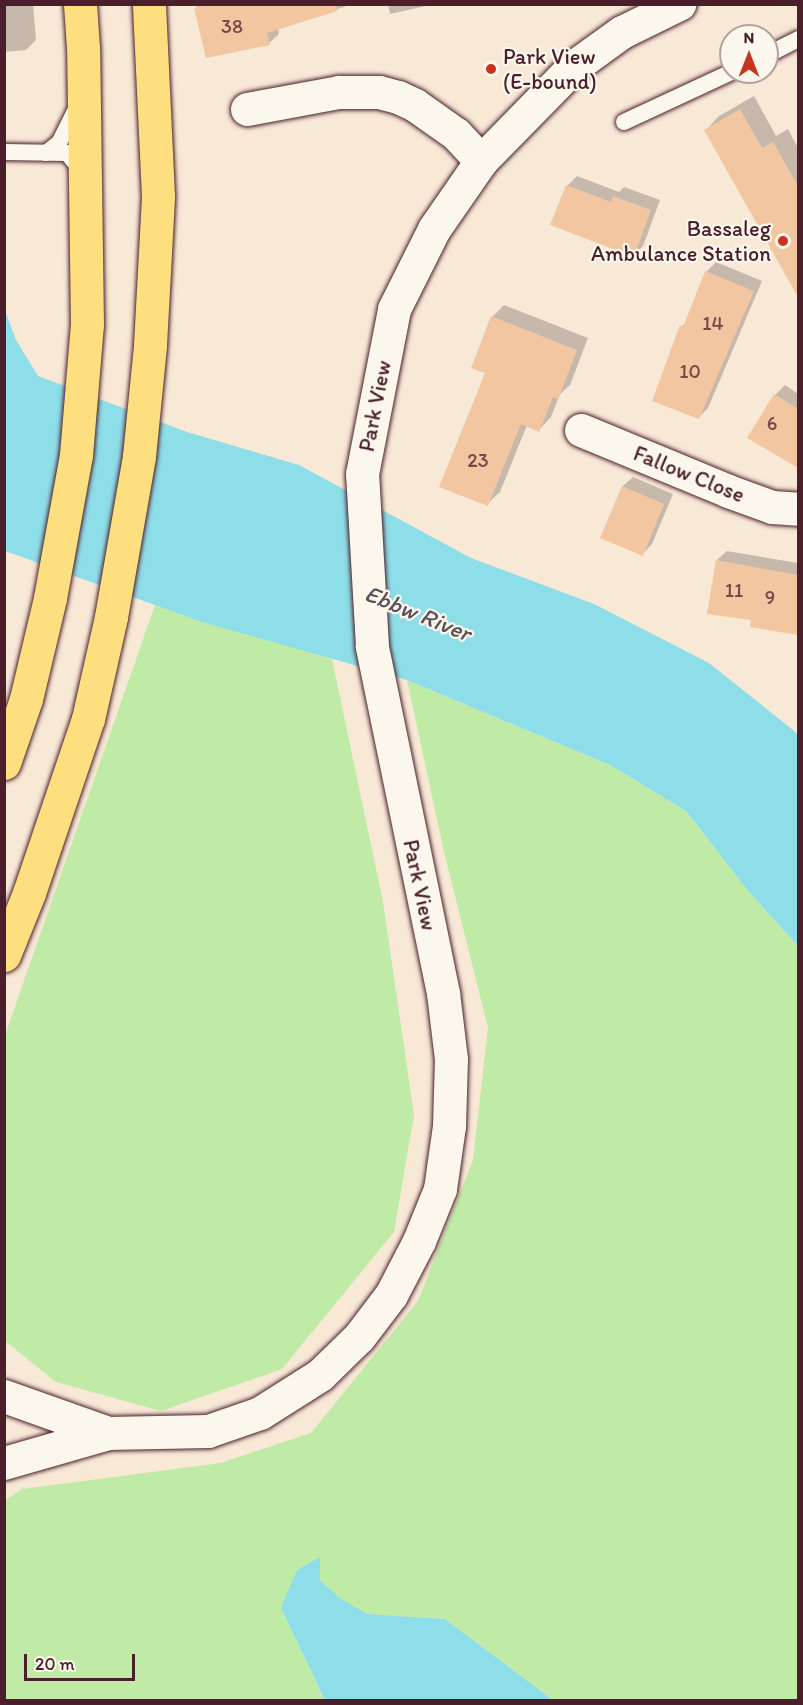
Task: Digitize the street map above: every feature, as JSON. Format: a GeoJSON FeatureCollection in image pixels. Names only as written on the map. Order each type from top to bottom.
{"type":"FeatureCollection","features":[{"type":"Feature","properties":{"kind":"main road"},"geometry":{"type":"LineString","coordinates":[[4,763],[26,699],[50,598],[76,455],[87,325],[84,88],[80,4]]}},
{"type":"Feature","properties":{"kind":"main road"},"geometry":{"type":"LineString","coordinates":[[4,955],[29,893],[88,719],[111,617],[139,456],[150,345],[158,196],[149,4]]}},
{"type":"Feature","properties":{"kind":"street","name":"Park View"},"geometry":{"type":"LineString","coordinates":[[4,1462],[108,1433],[208,1431],[260,1413],[320,1375],[359,1337],[391,1295],[419,1241],[440,1190],[449,1126],[451,1059],[443,993],[372,646],[362,474],[394,309],[434,229],[481,161],[572,68],[622,32],[679,4]]}},
{"type":"Feature","properties":{"kind":"street"},"geometry":{"type":"LineString","coordinates":[[246,109],[339,92],[378,92],[398,97],[415,105],[456,134],[481,161]]}},
{"type":"Feature","properties":{"kind":"street","name":"Fallow Close"},"geometry":{"type":"LineString","coordinates":[[581,430],[728,491],[772,507],[798,509]]}},
{"type":"Feature","properties":{"kind":"street","name":"Park View"},"geometry":{"type":"LineString","coordinates":[[4,1396],[108,1433]]}},
{"type":"Feature","properties":{"kind":"lane"},"geometry":{"type":"LineString","coordinates":[[779,49],[798,39]]}},
{"type":"Feature","properties":{"kind":"lane"},"geometry":{"type":"LineString","coordinates":[[624,122],[719,78]]}},
{"type":"Feature","properties":{"kind":"lane"},"geometry":{"type":"LineString","coordinates":[[46,153],[59,143],[84,88]]}},
{"type":"Feature","properties":{"kind":"lane"},"geometry":{"type":"LineString","coordinates":[[4,152],[67,153],[75,160],[85,178]]}},
{"type":"Feature","properties":{"kind":"green space"},"geometry":{"type":"Polygon","coordinates":[[[155,605],[332,659],[383,902],[414,1115],[394,1232],[282,1369],[161,1411],[56,1382],[5,1341],[4,1038],[155,605]]]}},
{"type":"Feature","properties":{"kind":"green space"},"geometry":{"type":"Polygon","coordinates":[[[407,680],[610,765],[686,811],[749,892],[798,946],[798,1700],[553,1700],[445,1619],[367,1614],[337,1597],[320,1580],[320,1557],[281,1608],[325,1700],[5,1700],[4,1501],[22,1489],[221,1463],[311,1433],[418,1301],[473,1160],[488,1028],[444,852],[407,680]]]}},
{"type":"Feature","properties":{"kind":"water","name":"Ebbw River"},"geometry":{"type":"Polygon","coordinates":[[[4,308],[16,340],[38,376],[187,432],[299,465],[471,558],[594,604],[709,663],[793,730],[798,735],[798,946],[749,892],[686,811],[610,765],[407,680],[202,622],[5,551],[4,308]]]}},
{"type":"Feature","properties":{"kind":"water"},"geometry":{"type":"Polygon","coordinates":[[[320,1557],[320,1580],[338,1597],[367,1614],[445,1619],[553,1700],[325,1700],[281,1608],[297,1570],[320,1557]]]}},
{"type":"Feature","properties":{"kind":"building"},"geometry":{"type":"Polygon","coordinates":[[[210,4],[336,4],[337,11],[267,33],[270,45],[206,58],[194,8],[210,4]]]}},
{"type":"Feature","properties":{"kind":"building","name":"Bassaleg Ambulance Station"},"geometry":{"type":"Polygon","coordinates":[[[740,109],[762,148],[773,142],[798,186],[798,297],[704,130],[740,109]]]}},
{"type":"Feature","properties":{"kind":"building"},"geometry":{"type":"Polygon","coordinates":[[[566,185],[611,202],[613,196],[651,210],[634,257],[550,225],[566,185]]]}},
{"type":"Feature","properties":{"kind":"building"},"geometry":{"type":"Polygon","coordinates":[[[705,271],[754,291],[699,419],[652,401],[680,325],[683,327],[705,271]]]}},
{"type":"Feature","properties":{"kind":"building"},"geometry":{"type":"Polygon","coordinates":[[[491,316],[577,350],[558,399],[553,397],[539,432],[521,424],[488,506],[439,487],[485,373],[471,368],[491,316]]]}},
{"type":"Feature","properties":{"kind":"building"},"geometry":{"type":"Polygon","coordinates":[[[774,394],[798,409],[798,468],[747,438],[774,394]]]}},
{"type":"Feature","properties":{"kind":"building"},"geometry":{"type":"Polygon","coordinates":[[[622,486],[664,504],[643,556],[600,538],[622,486]]]}},
{"type":"Feature","properties":{"kind":"building"},"geometry":{"type":"Polygon","coordinates":[[[716,560],[798,575],[798,635],[750,627],[751,620],[707,614],[716,560]]]}},
{"type":"Feature","properties":{"kind":"place","name":"Park View (E-bound)"},"geometry":{"type":"Point","coordinates":[491,69]}},
{"type":"Feature","properties":{"kind":"place","name":"Bassaleg Ambulance Station"},"geometry":{"type":"Point","coordinates":[783,241]}}]}
